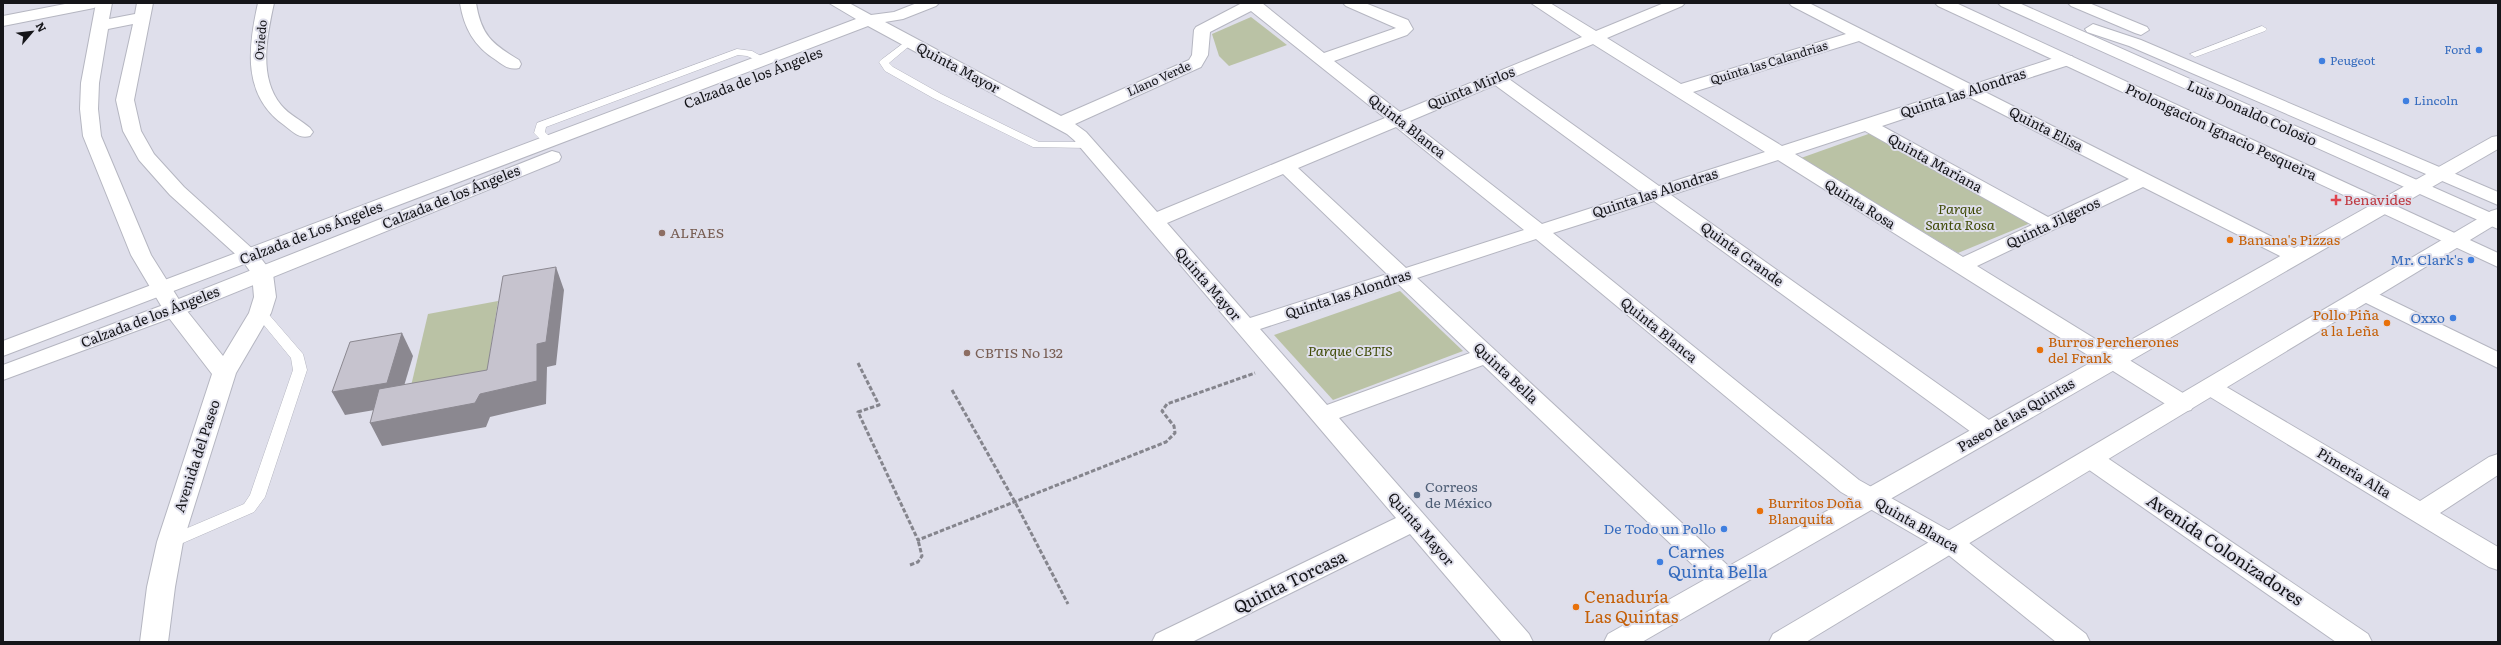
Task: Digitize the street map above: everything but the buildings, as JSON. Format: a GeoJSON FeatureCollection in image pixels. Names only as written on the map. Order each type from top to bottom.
{"type":"FeatureCollection","features":[{"type":"Feature","properties":{"kind":"street"},"geometry":{"type":"LineString","coordinates":[[3,12],[49,3]]}},
{"type":"Feature","properties":{"kind":"street"},"geometry":{"type":"LineString","coordinates":[[3,21],[94,3]]}},
{"type":"Feature","properties":{"kind":"street"},"geometry":{"type":"LineString","coordinates":[[104,3],[90,83],[89,109],[92,136],[130,233],[141,255],[174,308],[224,373]]}},
{"type":"Feature","properties":{"kind":"street","name":"Oviedo"},"geometry":{"type":"LineString","coordinates":[[266,3],[257,58],[262,88],[274,108],[304,132]]}},
{"type":"Feature","properties":{"kind":"street"},"geometry":{"type":"LineString","coordinates":[[468,3],[470,22],[478,37],[490,50],[513,64]]}},
{"type":"Feature","properties":{"kind":"street","name":"Quinta Mayor"},"geometry":{"type":"LineString","coordinates":[[837,3],[883,21],[909,42],[1073,130],[1088,145],[1245,328],[1278,364],[1321,416],[1519,642]]}},
{"type":"Feature","properties":{"kind":"street","name":"Calzada de Los Ángeles"},"geometry":{"type":"LineString","coordinates":[[163,289],[763,60],[883,21],[931,3]]}},
{"type":"Feature","properties":{"kind":"street","name":"Quinta Blanca"},"geometry":{"type":"LineString","coordinates":[[1252,3],[1538,231],[1850,486],[1950,543],[2076,642]]}},
{"type":"Feature","properties":{"kind":"street","name":"Llano Verde"},"geometry":{"type":"LineString","coordinates":[[1061,123],[1195,63],[1200,56],[1202,30],[1252,3]]}},
{"type":"Feature","properties":{"kind":"street"},"geometry":{"type":"LineString","coordinates":[[1322,59],[1401,32],[1405,29],[1402,23],[1351,3]]}},
{"type":"Feature","properties":{"kind":"street","name":"Quinta Rosa"},"geometry":{"type":"LineString","coordinates":[[1539,3],[1677,91],[2182,404]]}},
{"type":"Feature","properties":{"kind":"street","name":"Quinta Mirlos"},"geometry":{"type":"LineString","coordinates":[[1154,221],[1397,118],[1677,3]]}},
{"type":"Feature","properties":{"kind":"street","name":"Quinta Elisa"},"geometry":{"type":"LineString","coordinates":[[1797,3],[2295,256]]}},
{"type":"Feature","properties":{"kind":"street","name":"Prolongacion Ignacio Pesqueira"},"geometry":{"type":"LineString","coordinates":[[1943,3],[2498,261]]}},
{"type":"Feature","properties":{"kind":"street"},"geometry":{"type":"LineString","coordinates":[[2076,3],[2195,54],[2446,170],[2498,199]]}},
{"type":"Feature","properties":{"kind":"street"},"geometry":{"type":"LineString","coordinates":[[2013,6],[2131,41],[2446,170],[2498,184]]}},
{"type":"Feature","properties":{"kind":"street","name":"Luis Donaldo Colosio"},"geometry":{"type":"LineString","coordinates":[[2013,6],[2417,186],[2496,219]]}},
{"type":"Feature","properties":{"kind":"street"},"geometry":{"type":"LineString","coordinates":[[101,25],[144,11]]}},
{"type":"Feature","properties":{"kind":"street"},"geometry":{"type":"LineString","coordinates":[[144,11],[125,100],[132,131],[146,156],[177,192],[250,256],[262,274]]}},
{"type":"Feature","properties":{"kind":"street","name":"Calzada de los Ángeles"},"geometry":{"type":"LineString","coordinates":[[3,373],[262,274],[883,21]]}},
{"type":"Feature","properties":{"kind":"street","name":"Quinta las Calandrias"},"geometry":{"type":"LineString","coordinates":[[1677,91],[1861,35]]}},
{"type":"Feature","properties":{"kind":"street","name":"Quinta las Alondras"},"geometry":{"type":"LineString","coordinates":[[1245,328],[1969,90],[2066,60]]}},
{"type":"Feature","properties":{"kind":"street","name":"Quinta Grande"},"geometry":{"type":"LineString","coordinates":[[1496,78],[1987,432]]}},
{"type":"Feature","properties":{"kind":"street","name":"Quinta Mariana"},"geometry":{"type":"LineString","coordinates":[[1865,124],[2047,225]]}},
{"type":"Feature","properties":{"kind":"street","name":"Paseo de las Quintas"},"geometry":{"type":"LineString","coordinates":[[1618,642],[2498,141]]}},
{"type":"Feature","properties":{"kind":"street","name":"Quinta Bella"},"geometry":{"type":"LineString","coordinates":[[1285,166],[1726,580]]}},
{"type":"Feature","properties":{"kind":"street","name":"Quinta Jilgeros"},"geometry":{"type":"LineString","coordinates":[[1961,266],[2144,179]]}},
{"type":"Feature","properties":{"kind":"street"},"geometry":{"type":"LineString","coordinates":[[1797,639],[1950,543],[2455,241],[2496,219]]}},
{"type":"Feature","properties":{"kind":"street","name":"Avenida del Paseo"},"geometry":{"type":"LineString","coordinates":[[154,642],[161,587],[170,542],[224,373],[260,313],[265,297],[262,274]]}},
{"type":"Feature","properties":{"kind":"street","name":"Calzada de los Ángeles"},"geometry":{"type":"LineString","coordinates":[[3,349],[163,289]]}},
{"type":"Feature","properties":{"kind":"street"},"geometry":{"type":"LineString","coordinates":[[2366,294],[2498,361]]}},
{"type":"Feature","properties":{"kind":"street"},"geometry":{"type":"LineString","coordinates":[[1321,416],[1487,355]]}},
{"type":"Feature","properties":{"kind":"street","name":"Pimeria Alta"},"geometry":{"type":"LineString","coordinates":[[2210,387],[2498,560]]}},
{"type":"Feature","properties":{"kind":"street","name":"Avenida Colonizadores"},"geometry":{"type":"LineString","coordinates":[[2091,459],[2358,642]]}},
{"type":"Feature","properties":{"kind":"street"},"geometry":{"type":"LineString","coordinates":[[2420,513],[2498,463]]}},
{"type":"Feature","properties":{"kind":"street","name":"Quinta Torcasa"},"geometry":{"type":"LineString","coordinates":[[1166,642],[1414,522]]}},
{"type":"Feature","properties":{"kind":"lane"},"geometry":{"type":"LineString","coordinates":[[2195,54],[2262,29]]}},
{"type":"Feature","properties":{"kind":"lane"},"geometry":{"type":"LineString","coordinates":[[909,42],[884,62],[889,69],[937,96],[1037,146],[1088,145]]}},
{"type":"Feature","properties":{"kind":"lane"},"geometry":{"type":"LineString","coordinates":[[170,542],[249,508],[257,497],[300,370],[298,357],[260,313]]}},
{"type":"Feature","properties":{"kind":"path"},"geometry":{"type":"LineString","coordinates":[[858,363],[879,405],[858,412],[918,540],[922,556],[918,562],[910,566]]}},
{"type":"Feature","properties":{"kind":"path"},"geometry":{"type":"LineString","coordinates":[[918,540],[1166,442],[1175,433],[1174,426],[1162,411],[1167,404],[1278,364]]}},
{"type":"Feature","properties":{"kind":"path"},"geometry":{"type":"LineString","coordinates":[[952,390],[1015,502],[1068,604]]}},
{"type":"Feature","properties":{"kind":"green space"},"geometry":{"type":"Polygon","coordinates":[[[1251,17],[1287,45],[1229,66],[1219,56],[1212,34],[1251,17]]]}},
{"type":"Feature","properties":{"kind":"green space","name":"Parque Santa Rosa"},"geometry":{"type":"Polygon","coordinates":[[[1874,132],[2033,222],[1958,253],[1801,158],[1874,132]]]}},
{"type":"Feature","properties":{"kind":"green space","name":"Parque CBTIS"},"geometry":{"type":"Polygon","coordinates":[[[1400,291],[1463,351],[1333,400],[1274,335],[1400,291]]]}},
{"type":"Feature","properties":{"kind":"green space"},"geometry":{"type":"Polygon","coordinates":[[[498,301],[487,372],[411,386],[428,314],[498,301]]]}},
{"type":"Feature","properties":{"kind":"place","name":"Ford"},"geometry":{"type":"Point","coordinates":[2479,50]}},
{"type":"Feature","properties":{"kind":"place","name":"Peugeot"},"geometry":{"type":"Point","coordinates":[2322,61]}},
{"type":"Feature","properties":{"kind":"place","name":"Lincoln"},"geometry":{"type":"Point","coordinates":[2406,101]}},
{"type":"Feature","properties":{"kind":"place","name":"Benavides"},"geometry":{"type":"Point","coordinates":[2336,200]}},
{"type":"Feature","properties":{"kind":"place","name":"ALFAES"},"geometry":{"type":"Point","coordinates":[662,233]}},
{"type":"Feature","properties":{"kind":"place","name":"Banana's Pizzas"},"geometry":{"type":"Point","coordinates":[2230,240]}},
{"type":"Feature","properties":{"kind":"place","name":"Mr. Clark's"},"geometry":{"type":"Point","coordinates":[2471,260]}},
{"type":"Feature","properties":{"kind":"place","name":"Oxxo"},"geometry":{"type":"Point","coordinates":[2453,318]}},
{"type":"Feature","properties":{"kind":"place","name":"Pollo Piña a la Leña"},"geometry":{"type":"Point","coordinates":[2387,323]}},
{"type":"Feature","properties":{"kind":"place","name":"Burros Percherones del Frank"},"geometry":{"type":"Point","coordinates":[2040,350]}},
{"type":"Feature","properties":{"kind":"place","name":"CBTIS No 132"},"geometry":{"type":"Point","coordinates":[967,353]}},
{"type":"Feature","properties":{"kind":"place","name":"Correos de México"},"geometry":{"type":"Point","coordinates":[1417,495]}},
{"type":"Feature","properties":{"kind":"place","name":"Burritos Doña Blanquita"},"geometry":{"type":"Point","coordinates":[1760,511]}},
{"type":"Feature","properties":{"kind":"place","name":"De Todo un Pollo"},"geometry":{"type":"Point","coordinates":[1724,529]}},
{"type":"Feature","properties":{"kind":"place","name":"Carnes Quinta Bella"},"geometry":{"type":"Point","coordinates":[1660,562]}},
{"type":"Feature","properties":{"kind":"place","name":"Cenaduría Las Quintas"},"geometry":{"type":"Point","coordinates":[1576,607]}}]}
